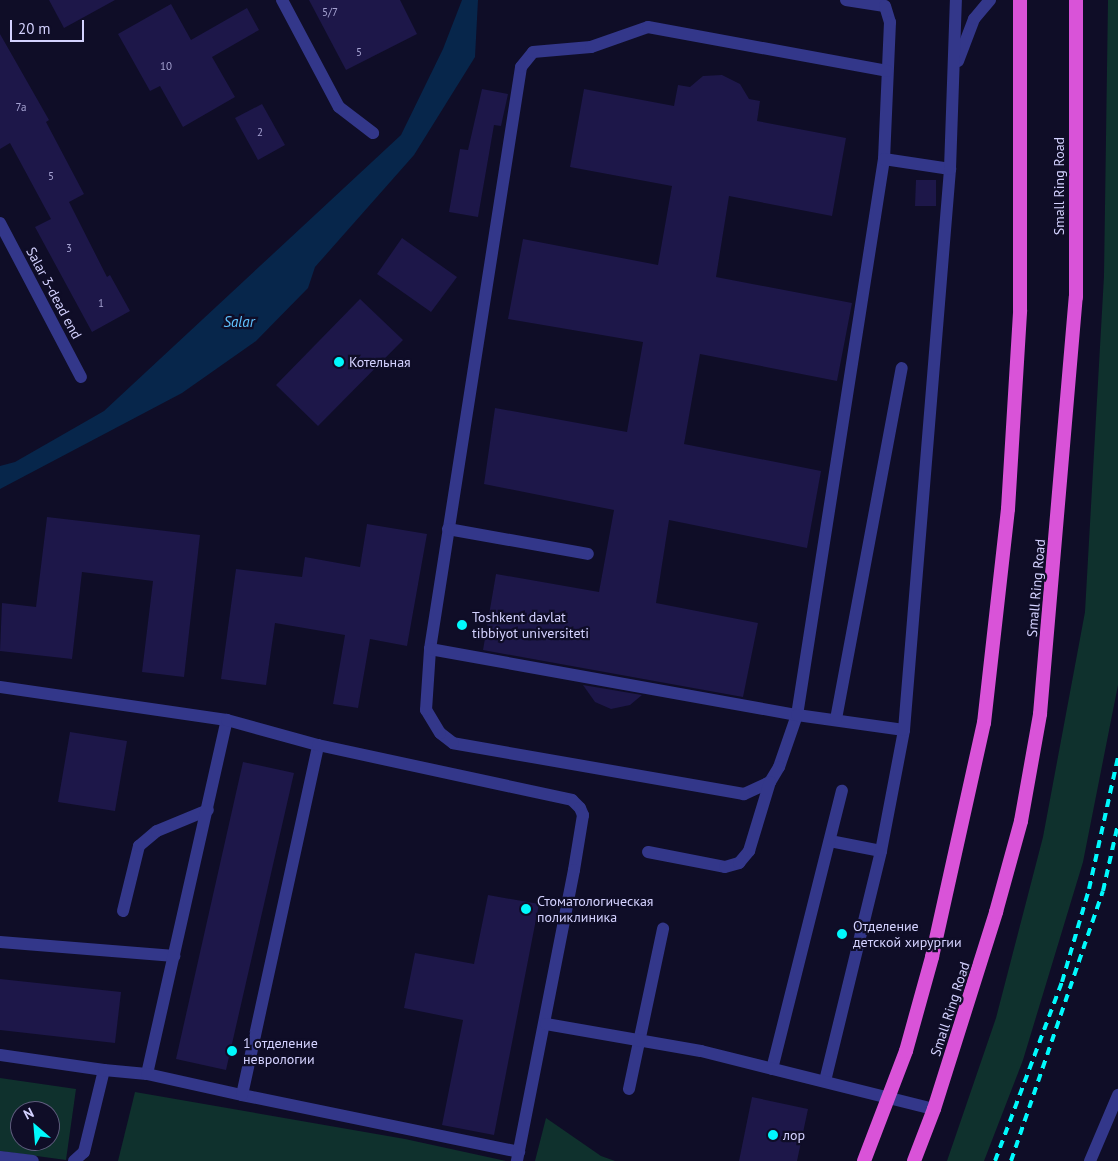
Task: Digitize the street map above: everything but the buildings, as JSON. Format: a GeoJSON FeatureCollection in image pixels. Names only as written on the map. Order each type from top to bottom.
{"type":"FeatureCollection","features":[{"type":"Feature","properties":{"kind":"highway"},"geometry":{"type":"LineString","coordinates":[[864,1161],[890,1096],[954,871],[982,732],[998,616],[1020,310],[1020,0]]}},
{"type":"Feature","properties":{"kind":"highway","name":"Small Ring Road"},"geometry":{"type":"LineString","coordinates":[[914,1161],[934,1109],[977,978],[1021,821],[1040,714],[1076,297],[1076,0]]}},
{"type":"Feature","properties":{"kind":"street"},"geometry":{"type":"LineString","coordinates":[[282,0],[339,107],[373,132]]}},
{"type":"Feature","properties":{"kind":"street"},"geometry":{"type":"LineString","coordinates":[[648,852],[725,867],[739,863],[749,851],[770,782],[780,767],[797,715],[884,159],[890,22],[885,6],[846,0]]}},
{"type":"Feature","properties":{"kind":"street"},"geometry":{"type":"LineString","coordinates":[[825,1082],[881,851],[904,730],[950,169],[956,0]]}},
{"type":"Feature","properties":{"kind":"street"},"geometry":{"type":"LineString","coordinates":[[954,72],[974,19],[990,0]]}},
{"type":"Feature","properties":{"kind":"street"},"geometry":{"type":"LineString","coordinates":[[770,782],[744,794],[453,743],[440,733],[426,710],[430,649],[498,201],[522,67],[533,52],[591,47],[648,27],[887,71]]}},
{"type":"Feature","properties":{"kind":"street"},"geometry":{"type":"LineString","coordinates":[[884,159],[950,169]]}},
{"type":"Feature","properties":{"kind":"street","name":"Salar 3-dead end"},"geometry":{"type":"LineString","coordinates":[[0,223],[81,377]]}},
{"type":"Feature","properties":{"kind":"street"},"geometry":{"type":"LineString","coordinates":[[836,719],[902,368]]}},
{"type":"Feature","properties":{"kind":"street"},"geometry":{"type":"LineString","coordinates":[[448,528],[588,554]]}},
{"type":"Feature","properties":{"kind":"street"},"geometry":{"type":"LineString","coordinates":[[430,649],[797,715],[904,730]]}},
{"type":"Feature","properties":{"kind":"street"},"geometry":{"type":"LineString","coordinates":[[0,688],[227,720],[318,745],[572,800],[580,808],[582,824],[546,1024],[518,1156],[147,1074],[104,1070],[0,1055]]}},
{"type":"Feature","properties":{"kind":"street"},"geometry":{"type":"LineString","coordinates":[[147,1074],[227,720]]}},
{"type":"Feature","properties":{"kind":"street"},"geometry":{"type":"LineString","coordinates":[[242,1095],[318,745]]}},
{"type":"Feature","properties":{"kind":"street"},"geometry":{"type":"LineString","coordinates":[[772,1069],[842,791]]}},
{"type":"Feature","properties":{"kind":"street"},"geometry":{"type":"LineString","coordinates":[[123,911],[139,846],[158,831],[208,810]]}},
{"type":"Feature","properties":{"kind":"street"},"geometry":{"type":"LineString","coordinates":[[830,841],[881,851]]}},
{"type":"Feature","properties":{"kind":"street"},"geometry":{"type":"LineString","coordinates":[[630,1090],[638,1039],[663,929]]}},
{"type":"Feature","properties":{"kind":"street"},"geometry":{"type":"LineString","coordinates":[[0,942],[174,956]]}},
{"type":"Feature","properties":{"kind":"street"},"geometry":{"type":"LineString","coordinates":[[546,1024],[638,1039],[890,1096],[934,1109]]}},
{"type":"Feature","properties":{"kind":"street"},"geometry":{"type":"LineString","coordinates":[[74,1161],[84,1152],[104,1070]]}},
{"type":"Feature","properties":{"kind":"street"},"geometry":{"type":"LineString","coordinates":[[1090,1161],[1118,1095]]}},
{"type":"Feature","properties":{"kind":"street"},"geometry":{"type":"LineString","coordinates":[[0,1157],[33,1161]]}},
{"type":"Feature","properties":{"kind":"green space"},"geometry":{"type":"Polygon","coordinates":[[[1108,0],[1118,0],[1118,685],[1083,862],[1023,1060],[984,1161],[947,1161],[996,1018],[1043,837],[1085,612],[1104,276],[1108,0]]]}},
{"type":"Feature","properties":{"kind":"green space"},"geometry":{"type":"Polygon","coordinates":[[[0,1078],[76,1089],[66,1160],[0,1151],[0,1078]]]}},
{"type":"Feature","properties":{"kind":"green space"},"geometry":{"type":"Polygon","coordinates":[[[135,1092],[405,1139],[506,1161],[118,1161],[135,1092]]]}},
{"type":"Feature","properties":{"kind":"green space"},"geometry":{"type":"Polygon","coordinates":[[[546,1118],[601,1156],[615,1161],[535,1161],[546,1118]]]}},
{"type":"Feature","properties":{"kind":"water","name":"Salar"},"geometry":{"type":"Polygon","coordinates":[[[462,0],[478,0],[475,57],[414,155],[315,267],[308,288],[256,341],[182,393],[0,489],[0,466],[15,462],[104,411],[401,135],[443,49],[462,0]]]}},
{"type":"Feature","properties":{"kind":"railway"},"geometry":{"type":"LineString","coordinates":[[995,1161],[1062,982],[1089,889],[1118,757]]}},
{"type":"Feature","properties":{"kind":"railway"},"geometry":{"type":"LineString","coordinates":[[1011,1161],[1103,891],[1118,824]]}},
{"type":"Feature","properties":{"kind":"place","name":"Котельная"},"geometry":{"type":"Point","coordinates":[339,362]}},
{"type":"Feature","properties":{"kind":"place","name":"Toshkent davlat tibbiyot universiteti"},"geometry":{"type":"Point","coordinates":[462,625]}},
{"type":"Feature","properties":{"kind":"place","name":"Стоматологическая поликлиника"},"geometry":{"type":"Point","coordinates":[526,909]}},
{"type":"Feature","properties":{"kind":"place","name":"Отделение детской хирургии"},"geometry":{"type":"Point","coordinates":[842,934]}},
{"type":"Feature","properties":{"kind":"place","name":"1 отделение неврологии"},"geometry":{"type":"Point","coordinates":[232,1051]}},
{"type":"Feature","properties":{"kind":"place","name":"лор"},"geometry":{"type":"Point","coordinates":[773,1135]}}]}
